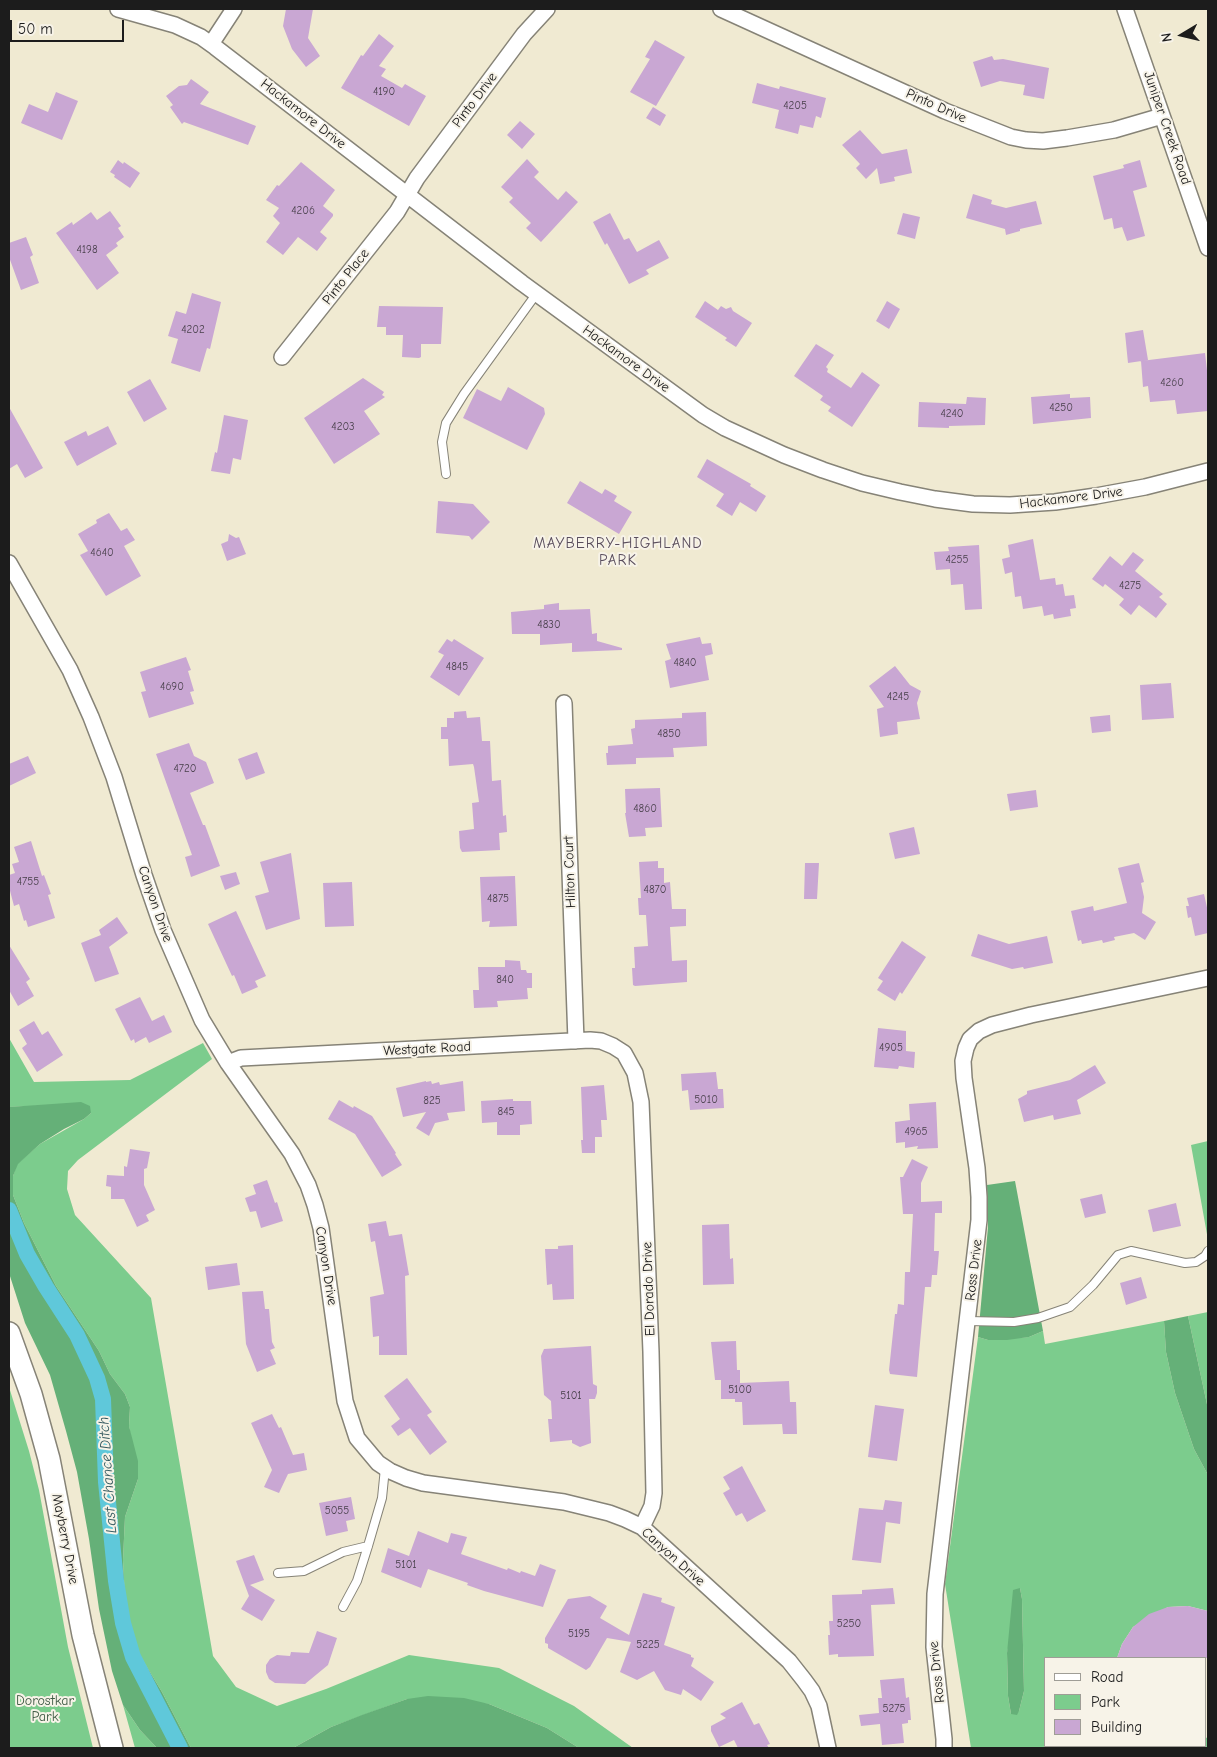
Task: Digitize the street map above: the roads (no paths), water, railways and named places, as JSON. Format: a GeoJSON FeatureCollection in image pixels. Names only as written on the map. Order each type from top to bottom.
{"type":"FeatureCollection","features":[{"type":"Feature","properties":{"kind":"main road","name":"Mayberry Drive"},"geometry":{"type":"LineString","coordinates":[[9,1333],[31,1394],[49,1459],[83,1635],[112,1748]]}},
{"type":"Feature","properties":{"kind":"street","name":"Hackamore Drive"},"geometry":{"type":"LineString","coordinates":[[118,9],[175,26],[211,44],[536,293],[703,415],[725,428],[776,452],[867,484],[935,499],[973,504],[1010,505],[1055,502],[1145,487],[1208,472]]}},
{"type":"Feature","properties":{"kind":"street"},"geometry":{"type":"LineString","coordinates":[[211,44],[234,9]]}},
{"type":"Feature","properties":{"kind":"street","name":"Pinto Drive"},"geometry":{"type":"LineString","coordinates":[[408,195],[416,178],[524,34],[547,9]]}},
{"type":"Feature","properties":{"kind":"street","name":"Pinto Drive"},"geometry":{"type":"LineString","coordinates":[[721,9],[945,111],[1011,137],[1043,141],[1067,138],[1114,130],[1162,116]]}},
{"type":"Feature","properties":{"kind":"street","name":"Juniper Creek Road"},"geometry":{"type":"LineString","coordinates":[[1125,9],[1208,248]]}},
{"type":"Feature","properties":{"kind":"street","name":"Pinto Place"},"geometry":{"type":"LineString","coordinates":[[282,357],[397,212],[408,195]]}},
{"type":"Feature","properties":{"kind":"street","name":"Canyon Drive"},"geometry":{"type":"LineString","coordinates":[[9,563],[70,670],[88,708],[114,777],[144,875],[166,938],[202,1020],[228,1063],[292,1154],[308,1185],[321,1228],[345,1401],[357,1438],[367,1451],[385,1468],[406,1478],[423,1483],[564,1502],[609,1513],[642,1527],[789,1661],[812,1691],[819,1706],[828,1748]]}},
{"type":"Feature","properties":{"kind":"street","name":"Hilton Court"},"geometry":{"type":"LineString","coordinates":[[564,704],[576,1041]]}},
{"type":"Feature","properties":{"kind":"street","name":"Ross Drive"},"geometry":{"type":"LineString","coordinates":[[944,1748],[934,1647],[935,1594],[977,1248],[979,1205],[964,1078],[963,1061],[966,1048],[970,1039],[979,1031],[1005,1021],[1208,978]]}},
{"type":"Feature","properties":{"kind":"street","name":"Westgate Road"},"geometry":{"type":"LineString","coordinates":[[228,1063],[241,1058],[576,1041],[601,1042],[613,1046],[624,1053]]}},
{"type":"Feature","properties":{"kind":"street","name":"El Dorado Drive"},"geometry":{"type":"LineString","coordinates":[[624,1053],[635,1073],[641,1102],[651,1352],[654,1492],[649,1516],[642,1527]]}},
{"type":"Feature","properties":{"kind":"lane"},"geometry":{"type":"LineString","coordinates":[[446,474],[442,442],[446,423],[464,394],[536,293]]}},
{"type":"Feature","properties":{"kind":"lane"},"geometry":{"type":"LineString","coordinates":[[968,1321],[993,1323],[1038,1318],[1070,1307],[1093,1285],[1118,1255],[1131,1251],[1185,1263],[1196,1262],[1205,1256],[1208,1250]]}},
{"type":"Feature","properties":{"kind":"lane"},"geometry":{"type":"LineString","coordinates":[[343,1607],[357,1581],[368,1546],[382,1498],[385,1468]]}},
{"type":"Feature","properties":{"kind":"lane"},"geometry":{"type":"LineString","coordinates":[[278,1573],[304,1571],[343,1552],[368,1546]]}},
{"type":"Feature","properties":{"kind":"waterway","name":"Last Chance Ditch"},"geometry":{"type":"LineString","coordinates":[[9,1210],[27,1254],[77,1335],[97,1378],[103,1399],[106,1482],[116,1581],[123,1623],[133,1657],[180,1748]]}},
{"type":"Feature","properties":{"kind":"district","name":"MAYBERRY-HIGHLAND PARK"},"geometry":{"type":"Point","coordinates":[618,552]}},
{"type":"Feature","properties":{"kind":"park label","name":"Dorostkar Park"},"geometry":{"type":"Point","coordinates":[45,1709]}}]}
